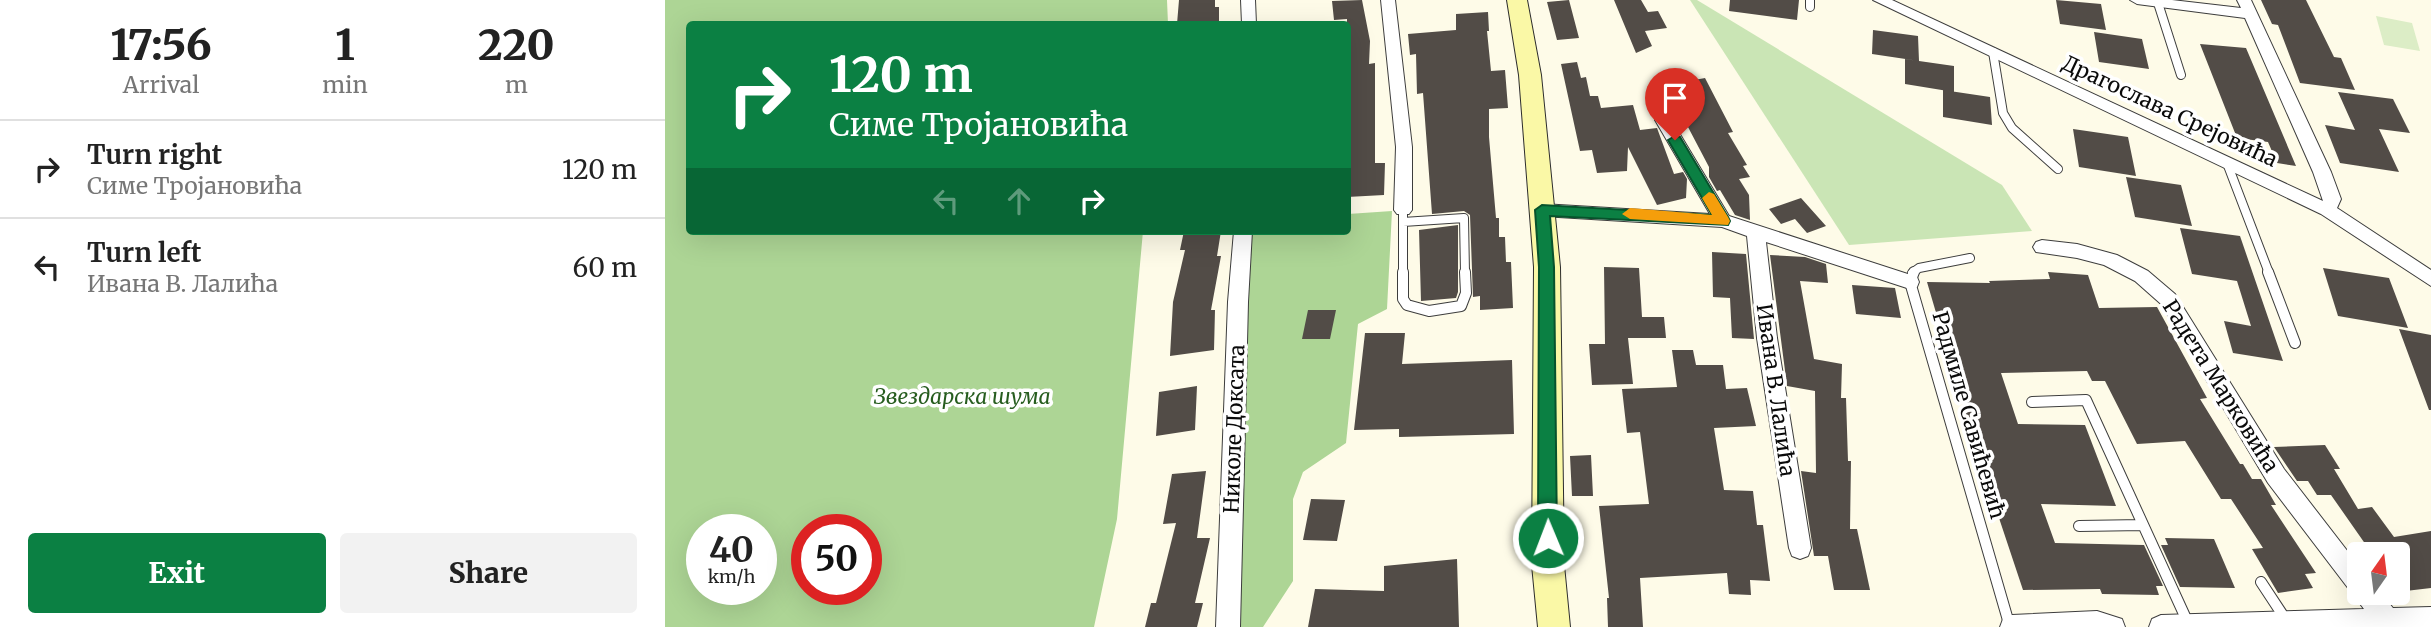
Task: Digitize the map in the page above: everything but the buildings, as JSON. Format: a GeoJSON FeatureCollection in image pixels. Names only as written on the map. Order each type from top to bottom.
{"type":"FeatureCollection","features":[{"type":"Feature","properties":{"kind":"main road"},"geometry":{"type":"LineString","coordinates":[[1517,0],[1530,75],[1547,267],[1548,565],[1554,627]]}},
{"type":"Feature","properties":{"kind":"street"},"geometry":{"type":"LineString","coordinates":[[1248,0],[1249,21]]}},
{"type":"Feature","properties":{"kind":"street"},"geometry":{"type":"LineString","coordinates":[[1388,0],[1404,147],[1403,216]]}},
{"type":"Feature","properties":{"kind":"street","name":"Драгослава Срејовића"},"geometry":{"type":"LineString","coordinates":[[1880,0],[2327,210],[2431,279]]}},
{"type":"Feature","properties":{"kind":"street"},"geometry":{"type":"LineString","coordinates":[[2137,0],[2247,7],[2322,172],[2332,199],[2327,210]]}},
{"type":"Feature","properties":{"kind":"street"},"geometry":{"type":"LineString","coordinates":[[1663,120],[1723,221]]}},
{"type":"Feature","properties":{"kind":"street"},"geometry":{"type":"LineString","coordinates":[[1542,210],[1723,221],[1910,282]]}},
{"type":"Feature","properties":{"kind":"street","name":"Ивана В. Лалића"},"geometry":{"type":"LineString","coordinates":[[1756,231],[1767,338],[1800,548]]}},
{"type":"Feature","properties":{"kind":"street","name":"Николе Доксата"},"geometry":{"type":"LineString","coordinates":[[1228,627],[1237,316],[1243,235]]}},
{"type":"Feature","properties":{"kind":"street","name":"Радета Марковића"},"geometry":{"type":"LineString","coordinates":[[2042,247],[2072,250],[2113,262],[2141,273],[2154,283],[2168,299],[2276,477],[2347,569]]}},
{"type":"Feature","properties":{"kind":"street"},"geometry":{"type":"LineString","coordinates":[[2376,606],[2387,621]]}},
{"type":"Feature","properties":{"kind":"street"},"geometry":{"type":"LineString","coordinates":[[2161,627],[2431,619]]}},
{"type":"Feature","properties":{"kind":"street"},"geometry":{"type":"LineString","coordinates":[[2011,627],[2097,623],[2113,627]]}},
{"type":"Feature","properties":{"kind":"lane"},"geometry":{"type":"LineString","coordinates":[[2158,3],[2181,75]]}},
{"type":"Feature","properties":{"kind":"lane"},"geometry":{"type":"LineString","coordinates":[[1993,52],[2003,113],[2012,128],[2058,169]]}},
{"type":"Feature","properties":{"kind":"lane"},"geometry":{"type":"LineString","coordinates":[[2227,163],[2295,343]]}},
{"type":"Feature","properties":{"kind":"lane"},"geometry":{"type":"LineString","coordinates":[[1403,216],[1464,218],[1466,293],[1461,306],[1421,311],[1408,308],[1404,304],[1403,216]]}},
{"type":"Feature","properties":{"kind":"lane"},"geometry":{"type":"LineString","coordinates":[[1910,282],[1909,276],[1919,268],[1970,258]]}},
{"type":"Feature","properties":{"kind":"lane","name":"Радмиле Савићевић"},"geometry":{"type":"LineString","coordinates":[[1910,282],[2011,627]]}},
{"type":"Feature","properties":{"kind":"lane"},"geometry":{"type":"LineString","coordinates":[[2032,402],[2086,400],[2189,626]]}},
{"type":"Feature","properties":{"kind":"lane"},"geometry":{"type":"LineString","coordinates":[[2079,526],[2143,525]]}},
{"type":"Feature","properties":{"kind":"lane"},"geometry":{"type":"LineString","coordinates":[[2261,582],[2299,624]]}},
{"type":"Feature","properties":{"kind":"green space","name":"Звездарска шума"},"geometry":{"type":"Polygon","coordinates":[[[665,0],[1167,0],[1168,21],[686,21],[686,235],[1143,235],[1117,519],[1094,627],[665,627],[665,0]]]}},
{"type":"Feature","properties":{"kind":"green space"},"geometry":{"type":"Polygon","coordinates":[[[1690,0],[1697,0],[2002,185],[2032,231],[1849,245],[1690,0]]]}},
{"type":"Feature","properties":{"kind":"green space"},"geometry":{"type":"Polygon","coordinates":[[[2376,16],[2412,23],[2420,51],[2384,45],[2376,16]]]}},
{"type":"Feature","properties":{"kind":"green space"},"geometry":{"type":"Polygon","coordinates":[[[1392,211],[1387,309],[1358,324],[1346,443],[1303,472],[1293,499],[1293,581],[1263,627],[1228,627],[1248,235],[1351,235],[1351,214],[1392,211]]]}},
{"type":"Feature","properties":{"kind":"slow traffic"},"geometry":{"type":"LineString","coordinates":[[1630,214],[1723,221],[1709,198]]}},
{"type":"Feature","properties":{"kind":"route"},"geometry":{"type":"LineString","coordinates":[[1548,538],[1547,267],[1542,210],[1723,221],[1675,140]]}}]}
